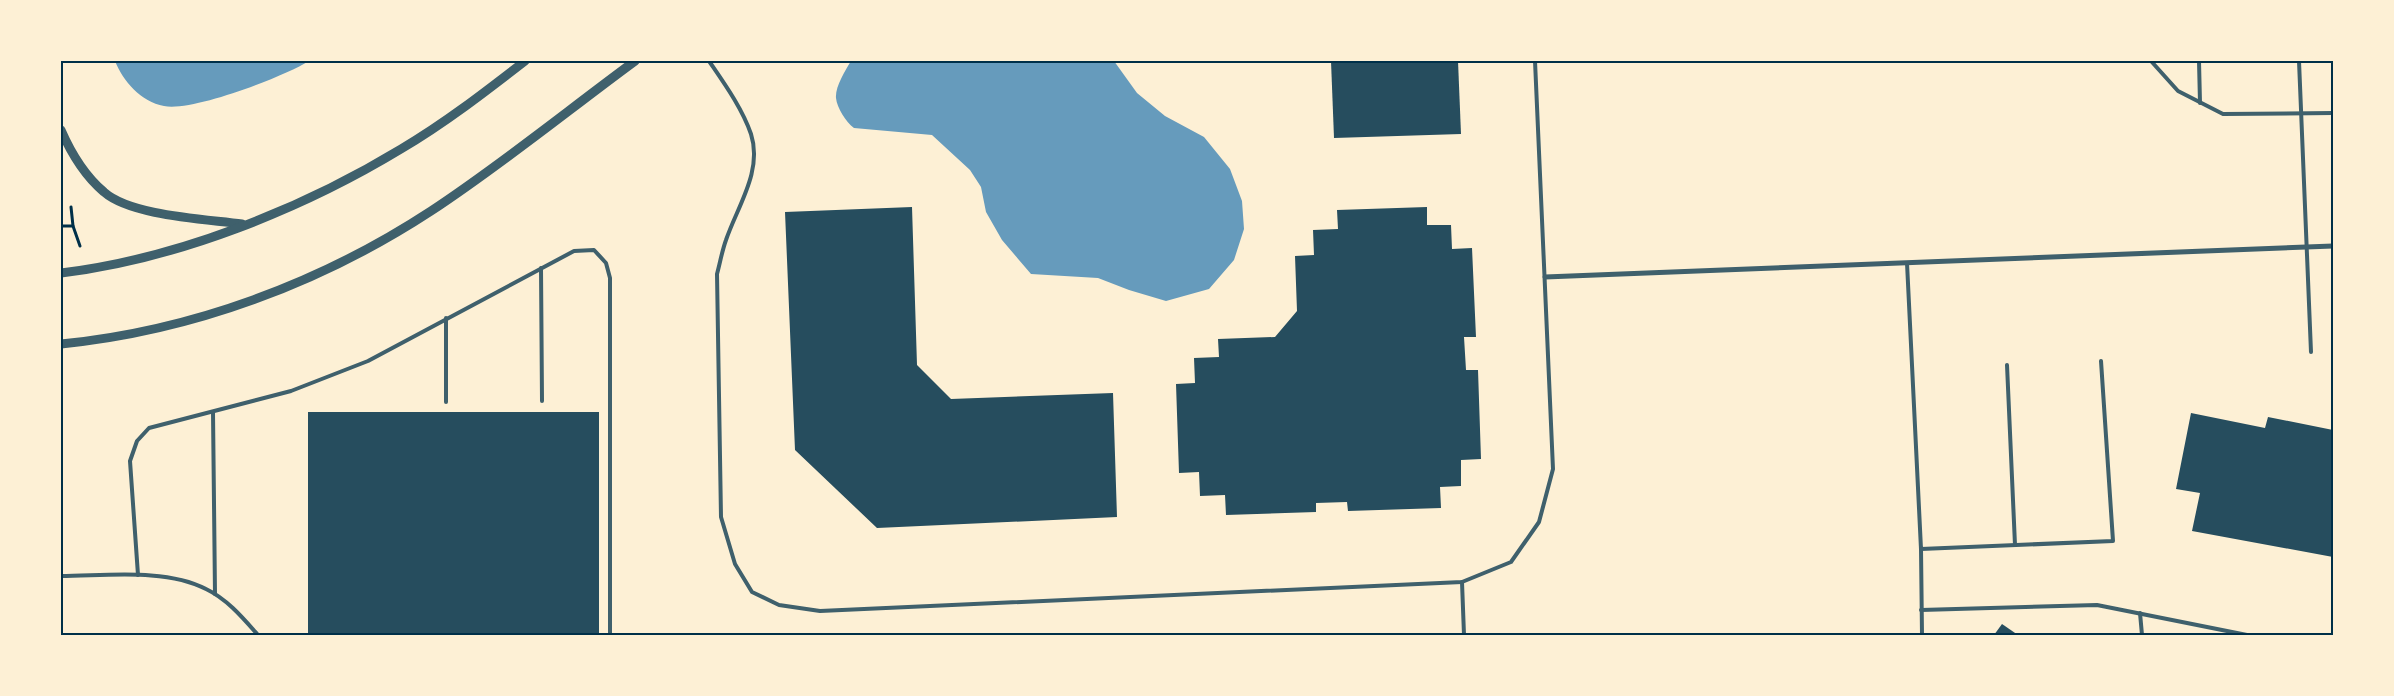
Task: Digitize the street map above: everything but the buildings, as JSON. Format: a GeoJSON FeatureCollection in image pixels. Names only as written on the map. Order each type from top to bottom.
{"type":"FeatureCollection","features":[{"type":"Feature","properties":{"kind":"street"},"geometry":{"type":"LineString","coordinates":[[61,273],[98,268],[175,250],[291,207],[401,149],[460,110],[525,61]]}},
{"type":"Feature","properties":{"kind":"street"},"geometry":{"type":"LineString","coordinates":[[61,344],[95,341],[173,326],[242,304],[302,280],[364,250],[430,212],[635,61]]}},
{"type":"Feature","properties":{"kind":"street"},"geometry":{"type":"LineString","coordinates":[[61,130],[72,154],[105,193],[140,209],[244,224]]}},
{"type":"Feature","properties":{"kind":"street"},"geometry":{"type":"LineString","coordinates":[[1545,277],[2333,246]]}},
{"type":"Feature","properties":{"kind":"lane"},"geometry":{"type":"LineString","coordinates":[[709,61],[728,88],[752,135],[753,151],[749,183],[726,240],[717,274],[721,517],[735,564],[752,592],[778,605],[820,611],[1462,582],[1511,562],[1539,522],[1553,469],[1535,61]]}},
{"type":"Feature","properties":{"kind":"lane"},"geometry":{"type":"LineString","coordinates":[[2151,61],[2178,91],[2223,114],[2333,114]]}},
{"type":"Feature","properties":{"kind":"lane"},"geometry":{"type":"LineString","coordinates":[[2199,61],[2200,103]]}},
{"type":"Feature","properties":{"kind":"lane"},"geometry":{"type":"LineString","coordinates":[[2299,61],[2311,352]]}},
{"type":"Feature","properties":{"kind":"lane"},"geometry":{"type":"LineString","coordinates":[[138,575],[130,462],[137,441],[149,428],[290,391],[368,361],[574,251],[594,250],[606,262],[610,278],[610,635]]}},
{"type":"Feature","properties":{"kind":"lane"},"geometry":{"type":"LineString","coordinates":[[1907,262],[1921,549],[1922,635]]}},
{"type":"Feature","properties":{"kind":"lane"},"geometry":{"type":"LineString","coordinates":[[541,268],[542,401]]}},
{"type":"Feature","properties":{"kind":"lane"},"geometry":{"type":"LineString","coordinates":[[446,318],[446,402]]}},
{"type":"Feature","properties":{"kind":"lane"},"geometry":{"type":"LineString","coordinates":[[1921,549],[2113,541],[2101,361]]}},
{"type":"Feature","properties":{"kind":"lane"},"geometry":{"type":"LineString","coordinates":[[2007,365],[2015,545]]}},
{"type":"Feature","properties":{"kind":"lane"},"geometry":{"type":"LineString","coordinates":[[213,412],[215,595]]}},
{"type":"Feature","properties":{"kind":"lane"},"geometry":{"type":"LineString","coordinates":[[61,576],[138,575],[176,578],[206,589],[215,595],[236,611],[258,635]]}},
{"type":"Feature","properties":{"kind":"lane"},"geometry":{"type":"LineString","coordinates":[[1462,582],[1464,635]]}},
{"type":"Feature","properties":{"kind":"lane"},"geometry":{"type":"LineString","coordinates":[[1922,610],[2097,605],[2247,635]]}},
{"type":"Feature","properties":{"kind":"lane"},"geometry":{"type":"LineString","coordinates":[[2140,614],[2142,635]]}},
{"type":"Feature","properties":{"kind":"path"},"geometry":{"type":"LineString","coordinates":[[71,207],[73,226],[80,246]]}},
{"type":"Feature","properties":{"kind":"path"},"geometry":{"type":"LineString","coordinates":[[61,226],[73,226]]}},
{"type":"Feature","properties":{"kind":"water"},"geometry":{"type":"Polygon","coordinates":[[[115,61],[309,61],[279,76],[215,99],[195,104],[164,106],[148,100],[134,90],[118,69],[115,61]]]}},
{"type":"Feature","properties":{"kind":"water"},"geometry":{"type":"Polygon","coordinates":[[[851,61],[1114,61],[1137,93],[1165,116],[1204,137],[1230,169],[1242,201],[1244,229],[1234,260],[1209,289],[1166,301],[1098,278],[1031,274],[1002,240],[986,212],[981,187],[970,170],[932,135],[854,128],[848,122],[838,106],[836,94],[841,79],[851,61]]]}}]}
